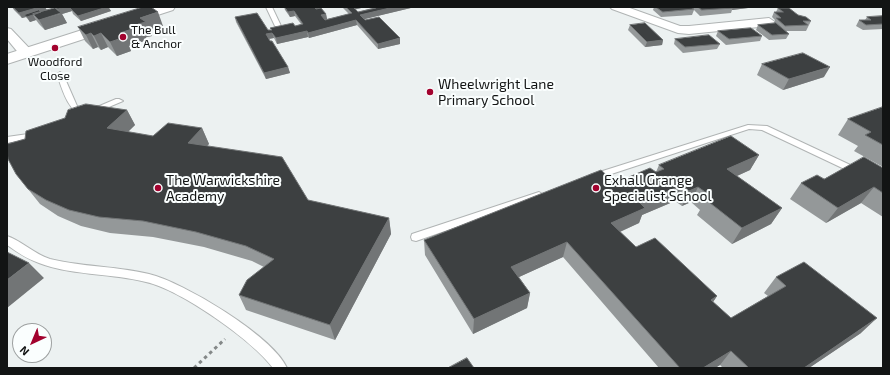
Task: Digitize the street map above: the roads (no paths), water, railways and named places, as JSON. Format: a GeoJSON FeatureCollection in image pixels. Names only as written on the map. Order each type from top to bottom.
{"type":"FeatureCollection","features":[{"type":"Feature","properties":{"kind":"street"},"geometry":{"type":"LineString","coordinates":[[7,59],[168,7]]}},
{"type":"Feature","properties":{"kind":"street"},"geometry":{"type":"LineString","coordinates":[[616,7],[678,29],[688,30],[752,19],[769,22]]}},
{"type":"Feature","properties":{"kind":"street"},"geometry":{"type":"LineString","coordinates":[[7,32],[26,53]]}},
{"type":"Feature","properties":{"kind":"lane"},"geometry":{"type":"LineString","coordinates":[[269,7],[278,26]]}},
{"type":"Feature","properties":{"kind":"lane"},"geometry":{"type":"LineString","coordinates":[[60,74],[74,107],[82,112]]}},
{"type":"Feature","properties":{"kind":"lane"},"geometry":{"type":"LineString","coordinates":[[74,119],[82,112],[98,109],[119,101]]}},
{"type":"Feature","properties":{"kind":"lane"},"geometry":{"type":"LineString","coordinates":[[581,181],[748,127],[764,128],[870,177]]}},
{"type":"Feature","properties":{"kind":"lane"},"geometry":{"type":"LineString","coordinates":[[7,140],[46,132]]}},
{"type":"Feature","properties":{"kind":"lane"},"geometry":{"type":"LineString","coordinates":[[416,237],[551,191]]}},
{"type":"Feature","properties":{"kind":"lane"},"geometry":{"type":"LineString","coordinates":[[7,240],[41,260],[60,265],[119,272],[163,282],[208,308],[237,328],[274,357],[281,368]]}},
{"type":"Feature","properties":{"kind":"place","name":"The Bull & Anchor"},"geometry":{"type":"Point","coordinates":[123,37]}},
{"type":"Feature","properties":{"kind":"place","name":"Woodford Close"},"geometry":{"type":"Point","coordinates":[55,48]}},
{"type":"Feature","properties":{"kind":"place","name":"Wheelwright Lane Primary School"},"geometry":{"type":"Point","coordinates":[430,92]}},
{"type":"Feature","properties":{"kind":"place","name":"The Warwickshire Academy"},"geometry":{"type":"Point","coordinates":[158,188]}},
{"type":"Feature","properties":{"kind":"place","name":"Exhall Grange Specialist School"},"geometry":{"type":"Point","coordinates":[596,188]}}]}
